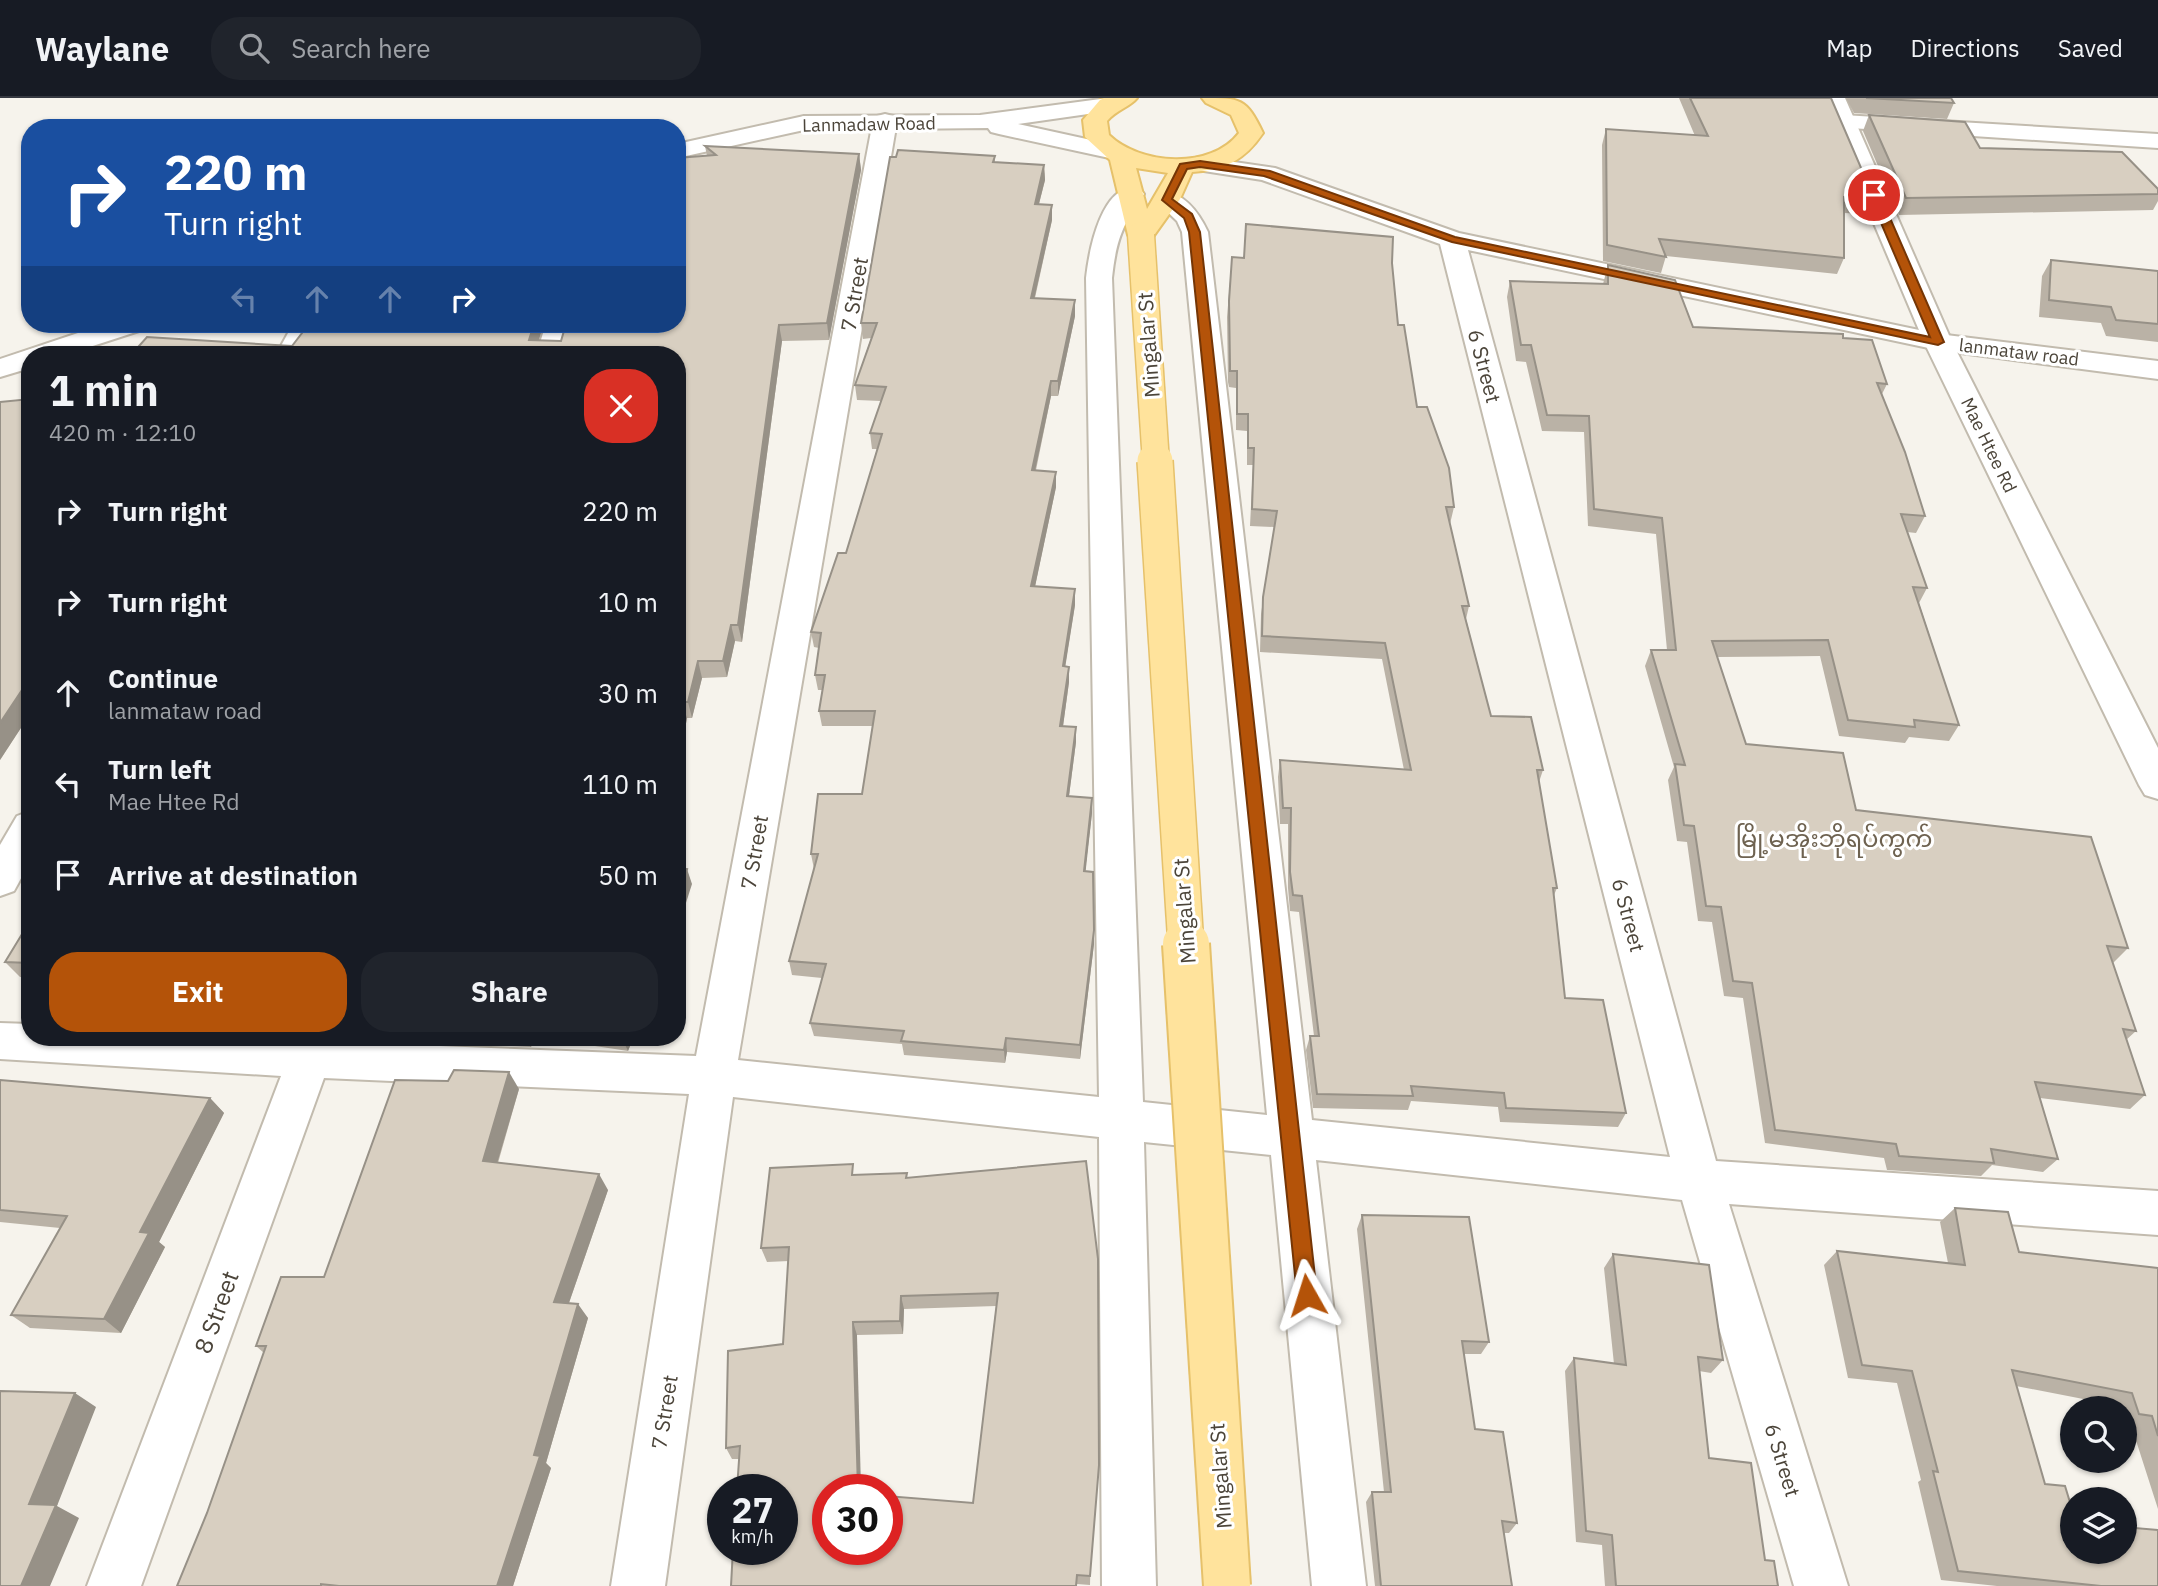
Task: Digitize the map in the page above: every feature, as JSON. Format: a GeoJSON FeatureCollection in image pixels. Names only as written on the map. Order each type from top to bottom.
{"type":"FeatureCollection","features":[{"type":"Feature","properties":{"kind":"main road"},"geometry":{"type":"LineString","coordinates":[[1170,181],[1235,152],[1251,133],[1241,111],[1214,98]]}},
{"type":"Feature","properties":{"kind":"main road"},"geometry":{"type":"LineString","coordinates":[[1116,101],[1095,120],[1097,137],[1117,154],[1170,181]]}},
{"type":"Feature","properties":{"kind":"main road"},"geometry":{"type":"LineString","coordinates":[[1117,154],[1150,164],[1170,181]]}},
{"type":"Feature","properties":{"kind":"main road","name":"Mingalar St"},"geometry":{"type":"LineString","coordinates":[[1170,181],[1141,235],[1227,1586]]}},
{"type":"Feature","properties":{"kind":"street","name":"Lanmadaw Road"},"geometry":{"type":"LineString","coordinates":[[686,149],[804,124],[980,122],[1116,101]]}},
{"type":"Feature","properties":{"kind":"street"},"geometry":{"type":"LineString","coordinates":[[1838,110],[2158,141]]}},
{"type":"Feature","properties":{"kind":"street","name":"Mae Htee Rd"},"geometry":{"type":"LineString","coordinates":[[1838,110],[1938,342],[2158,785]]}},
{"type":"Feature","properties":{"kind":"street","name":"7 Street"},"geometry":{"type":"LineString","coordinates":[[638,1586],[714,1076],[885,121]]}},
{"type":"Feature","properties":{"kind":"street","name":"Lanmadaw Road"},"geometry":{"type":"LineString","coordinates":[[980,122],[1117,154]]}},
{"type":"Feature","properties":{"kind":"street"},"geometry":{"type":"LineString","coordinates":[[1251,133],[1280,163],[1350,201]]}},
{"type":"Feature","properties":{"kind":"street"},"geometry":{"type":"LineString","coordinates":[[1129,1586],[1121,1118],[1099,278],[1104,236],[1115,212],[1170,181],[1266,173],[1350,201]]}},
{"type":"Feature","properties":{"kind":"street"},"geometry":{"type":"LineString","coordinates":[[1170,181],[1195,232],[1339,1586]]}},
{"type":"Feature","properties":{"kind":"street","name":"lanmataw road"},"geometry":{"type":"LineString","coordinates":[[1350,201],[1452,239],[1938,342],[2158,370]]}},
{"type":"Feature","properties":{"kind":"street","name":"6 Street"},"geometry":{"type":"LineString","coordinates":[[1452,239],[1699,1181],[1821,1586]]}},
{"type":"Feature","properties":{"kind":"street"},"geometry":{"type":"LineString","coordinates":[[65,346],[104,333]]}},
{"type":"Feature","properties":{"kind":"street"},"geometry":{"type":"LineString","coordinates":[[0,368],[21,361]]}},
{"type":"Feature","properties":{"kind":"street"},"geometry":{"type":"LineString","coordinates":[[0,880],[21,842]]}},
{"type":"Feature","properties":{"kind":"street"},"geometry":{"type":"LineString","coordinates":[[0,1041],[21,1041]]}},
{"type":"Feature","properties":{"kind":"street"},"geometry":{"type":"LineString","coordinates":[[224,1046],[313,1048],[714,1076],[1699,1181],[2158,1213]]}},
{"type":"Feature","properties":{"kind":"street","name":"8 Street"},"geometry":{"type":"LineString","coordinates":[[114,1586],[313,1048]]}},
{"type":"Feature","properties":{"kind":"building"},"geometry":{"type":"Polygon","coordinates":[[[1690,98],[1831,98],[1874,198],[1844,197],[1844,258],[1659,239],[1666,257],[1607,245],[1606,129],[1708,136],[1690,98]]]}},
{"type":"Feature","properties":{"kind":"building"},"geometry":{"type":"Polygon","coordinates":[[[1866,98],[1951,98],[1954,103],[1866,98]]]}},
{"type":"Feature","properties":{"kind":"building"},"geometry":{"type":"Polygon","coordinates":[[[1869,115],[1965,122],[1980,148],[2122,152],[2158,189],[2158,194],[1906,198],[1869,115]]]}},
{"type":"Feature","properties":{"kind":"building"},"geometry":{"type":"Polygon","coordinates":[[[705,146],[859,154],[827,323],[779,325],[738,625],[731,625],[723,661],[698,661],[686,702],[686,346],[292,346],[302,333],[531,333],[529,340],[561,341],[563,333],[686,333],[686,157],[716,155],[705,146]]]}},
{"type":"Feature","properties":{"kind":"building"},"geometry":{"type":"Polygon","coordinates":[[[898,150],[995,156],[993,162],[1044,165],[1035,204],[1052,205],[1031,298],[1075,300],[1058,381],[1051,381],[1032,470],[1056,472],[1031,586],[1075,589],[1063,666],[1069,667],[1060,726],[1076,727],[1067,796],[1092,798],[1084,871],[1093,872],[1094,930],[1080,1045],[1006,1038],[1004,1050],[901,1041],[904,1031],[810,1023],[826,964],[789,961],[818,854],[811,854],[818,794],[862,794],[875,711],[819,711],[825,675],[815,675],[821,633],[811,632],[838,553],[846,553],[882,434],[870,433],[886,387],[855,385],[877,323],[861,323],[890,157],[896,157],[898,150]]]}},
{"type":"Feature","properties":{"kind":"building"},"geometry":{"type":"Polygon","coordinates":[[[1246,224],[1393,237],[1392,263],[1398,325],[1404,325],[1417,407],[1427,407],[1449,468],[1454,507],[1446,507],[1469,606],[1462,606],[1491,716],[1531,717],[1543,770],[1537,770],[1557,888],[1553,888],[1565,998],[1603,1000],[1626,1113],[1506,1108],[1504,1093],[1411,1086],[1413,1096],[1317,1094],[1310,1036],[1319,1036],[1302,896],[1293,895],[1290,872],[1291,808],[1283,808],[1280,760],[1411,770],[1385,643],[1262,636],[1263,597],[1277,511],[1252,509],[1254,448],[1248,448],[1248,414],[1237,414],[1237,371],[1230,371],[1229,301],[1232,257],[1244,258],[1246,224]]]}},
{"type":"Feature","properties":{"kind":"building"},"geometry":{"type":"Polygon","coordinates":[[[2051,260],[2158,271],[2158,324],[2116,320],[2111,307],[2049,300],[2051,260]]]}},
{"type":"Feature","properties":{"kind":"building"},"geometry":{"type":"Polygon","coordinates":[[[1608,265],[1675,280],[1693,327],[1843,334],[1843,338],[1872,340],[1887,384],[1877,383],[1905,452],[1925,516],[1901,514],[1927,588],[1913,587],[1959,725],[1914,720],[1915,727],[1848,720],[1828,640],[1712,641],[1746,744],[1843,753],[1856,810],[2091,837],[2128,948],[2107,946],[2136,1031],[2123,1029],[2145,1095],[2035,1082],[2058,1159],[1991,1149],[1994,1163],[1899,1156],[1896,1144],[1775,1130],[1752,983],[1733,981],[1721,907],[1706,906],[1694,826],[1684,825],[1675,764],[1685,765],[1651,650],[1676,650],[1662,518],[1594,509],[1589,416],[1547,415],[1531,345],[1521,345],[1510,281],[1608,284],[1608,265]]]}},
{"type":"Feature","properties":{"kind":"building"},"geometry":{"type":"Polygon","coordinates":[[[147,337],[292,346],[139,346],[147,337]]]}},
{"type":"Feature","properties":{"kind":"building"},"geometry":{"type":"Polygon","coordinates":[[[21,400],[21,692],[0,723],[0,402],[21,400]]]}},
{"type":"Feature","properties":{"kind":"building"},"geometry":{"type":"Polygon","coordinates":[[[21,936],[21,963],[5,962],[21,936]]]}},
{"type":"Feature","properties":{"kind":"building"},"geometry":{"type":"Polygon","coordinates":[[[454,1070],[509,1072],[483,1161],[599,1174],[554,1302],[578,1304],[534,1455],[540,1456],[497,1586],[177,1586],[207,1513],[266,1346],[256,1346],[281,1277],[324,1277],[395,1080],[448,1081],[454,1070]]]}},
{"type":"Feature","properties":{"kind":"building"},"geometry":{"type":"Polygon","coordinates":[[[0,1080],[210,1098],[140,1232],[149,1233],[104,1319],[11,1315],[67,1216],[0,1210],[0,1080]]]}},
{"type":"Feature","properties":{"kind":"building"},"geometry":{"type":"Polygon","coordinates":[[[1086,1161],[1098,1259],[1099,1465],[1090,1576],[1077,1575],[1076,1586],[731,1586],[732,1565],[798,1565],[798,1474],[738,1474],[740,1446],[726,1448],[728,1351],[783,1344],[789,1247],[761,1248],[770,1168],[853,1164],[852,1175],[907,1173],[906,1178],[1086,1161]],[[998,1293],[901,1296],[900,1321],[853,1322],[858,1474],[812,1474],[812,1565],[903,1565],[903,1497],[973,1503],[998,1293]]]}},
{"type":"Feature","properties":{"kind":"building"},"geometry":{"type":"Polygon","coordinates":[[[1955,1208],[2008,1212],[2019,1252],[2158,1268],[2158,1436],[2152,1416],[2139,1414],[2137,1396],[2132,1393],[2012,1370],[2045,1484],[2065,1487],[2060,1487],[2060,1564],[2137,1564],[2137,1528],[2158,1530],[2158,1586],[2101,1586],[1958,1571],[1933,1471],[1938,1472],[1912,1371],[1862,1365],[1837,1251],[1965,1265],[1955,1208]]]}},
{"type":"Feature","properties":{"kind":"building"},"geometry":{"type":"Polygon","coordinates":[[[1362,1215],[1469,1217],[1489,1342],[1462,1341],[1475,1429],[1503,1432],[1517,1523],[1502,1521],[1512,1586],[1381,1586],[1372,1492],[1391,1492],[1362,1215]]]}},
{"type":"Feature","properties":{"kind":"building"},"geometry":{"type":"Polygon","coordinates":[[[1613,1254],[1709,1265],[1723,1360],[1698,1357],[1709,1458],[1751,1463],[1765,1560],[1774,1561],[1778,1586],[1616,1586],[1612,1535],[1586,1531],[1574,1358],[1626,1365],[1613,1254]]]}},
{"type":"Feature","properties":{"kind":"building"},"geometry":{"type":"Polygon","coordinates":[[[0,1391],[75,1393],[29,1504],[56,1505],[21,1586],[0,1586],[0,1391]]]}},
{"type":"Feature","properties":{"kind":"district","name":"မြို့မအိုးဘိုရပ်ကွက်"},"geometry":{"type":"Point","coordinates":[1834,838]}},
{"type":"Feature","properties":{"kind":"route"},"geometry":{"type":"LineString","coordinates":[[1307,1295],[1195,232],[1188,217],[1167,200],[1183,166],[1200,164],[1266,173],[1452,239],[1938,342],[1874,195]]}}]}
